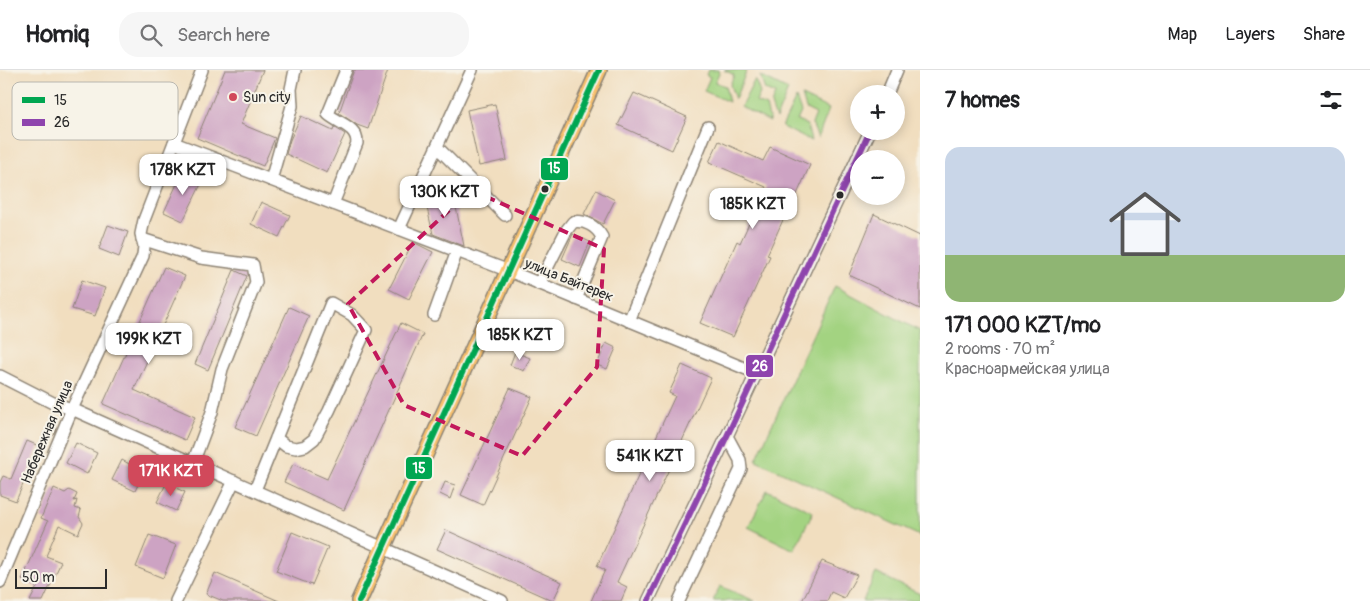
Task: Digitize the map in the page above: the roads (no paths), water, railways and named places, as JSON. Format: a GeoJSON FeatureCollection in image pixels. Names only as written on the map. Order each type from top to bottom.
{"type":"FeatureCollection","features":[{"type":"Feature","properties":{"kind":"main road"},"geometry":{"type":"LineString","coordinates":[[359,601],[599,70]]}},
{"type":"Feature","properties":{"kind":"street","name":"Набережная улица"},"geometry":{"type":"LineString","coordinates":[[178,133],[202,70]]}},
{"type":"Feature","properties":{"kind":"street"},"geometry":{"type":"LineString","coordinates":[[271,180],[292,106],[291,89],[295,70]]}},
{"type":"Feature","properties":{"kind":"street"},"geometry":{"type":"LineString","coordinates":[[333,204],[357,143],[356,134],[353,130],[328,114],[346,70]]}},
{"type":"Feature","properties":{"kind":"street"},"geometry":{"type":"LineString","coordinates":[[400,229],[472,70]]}},
{"type":"Feature","properties":{"kind":"street"},"geometry":{"type":"LineString","coordinates":[[891,85],[897,70]]}},
{"type":"Feature","properties":{"kind":"street"},"geometry":{"type":"LineString","coordinates":[[629,321],[708,127]]}},
{"type":"Feature","properties":{"kind":"street","name":"Набережная улица"},"geometry":{"type":"LineString","coordinates":[[0,582],[72,409],[143,256],[141,234],[144,220],[175,140]]}},
{"type":"Feature","properties":{"kind":"street"},"geometry":{"type":"LineString","coordinates":[[648,601],[866,140]]}},
{"type":"Feature","properties":{"kind":"street","name":"улица Байтерек"},"geometry":{"type":"LineString","coordinates":[[174,143],[509,271],[756,373]]}},
{"type":"Feature","properties":{"kind":"street"},"geometry":{"type":"LineString","coordinates":[[437,147],[505,215]]}},
{"type":"Feature","properties":{"kind":"street"},"geometry":{"type":"LineString","coordinates":[[539,284],[566,231],[573,222],[579,221],[590,224],[602,237],[576,299]]}},
{"type":"Feature","properties":{"kind":"street"},"geometry":{"type":"LineString","coordinates":[[142,239],[200,258],[252,265],[256,282],[222,369],[212,412],[193,463]]}},
{"type":"Feature","properties":{"kind":"street"},"geometry":{"type":"LineString","coordinates":[[434,315],[457,251]]}},
{"type":"Feature","properties":{"kind":"street"},"geometry":{"type":"LineString","coordinates":[[255,490],[276,438],[331,303],[352,315],[366,330],[332,405],[314,439],[304,446],[296,448],[286,446],[276,438]]}},
{"type":"Feature","properties":{"kind":"street"},"geometry":{"type":"LineString","coordinates":[[0,376],[53,403],[72,409],[502,601]]}},
{"type":"Feature","properties":{"kind":"street"},"geometry":{"type":"LineString","coordinates":[[679,601],[741,469],[740,460],[727,436]]}},
{"type":"Feature","properties":{"kind":"street"},"geometry":{"type":"LineString","coordinates":[[176,601],[234,481]]}},
{"type":"Feature","properties":{"kind":"place","name":"Sun city"},"geometry":{"type":"Point","coordinates":[233,97]}}]}
